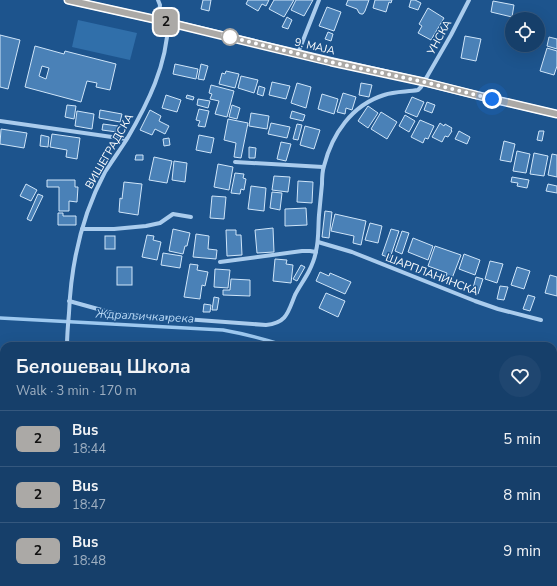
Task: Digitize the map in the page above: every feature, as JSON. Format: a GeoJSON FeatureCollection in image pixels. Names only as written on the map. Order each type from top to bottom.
{"type":"FeatureCollection","features":[{"type":"Feature","properties":{"kind":"main road","name":"9. МАЈА"},"geometry":{"type":"LineString","coordinates":[[68,0],[168,22],[557,114]]}},
{"type":"Feature","properties":{"kind":"street"},"geometry":{"type":"LineString","coordinates":[[158,0],[160,5],[158,20]]}},
{"type":"Feature","properties":{"kind":"street"},"geometry":{"type":"LineString","coordinates":[[298,53],[320,0]]}},
{"type":"Feature","properties":{"kind":"street","name":"УНСКА"},"geometry":{"type":"LineString","coordinates":[[424,82],[448,41],[469,0]]}},
{"type":"Feature","properties":{"kind":"street","name":"ВИШЕГРАДСКА"},"geometry":{"type":"LineString","coordinates":[[67,342],[69,301],[75,259],[82,229],[91,202],[106,172],[145,106],[158,77],[168,34],[168,22]]}},
{"type":"Feature","properties":{"kind":"street"},"geometry":{"type":"LineString","coordinates":[[69,301],[116,314],[266,325],[280,321],[286,315],[310,270],[316,252],[323,167],[335,136],[351,115],[361,106],[386,94],[418,90],[424,82]]}},
{"type":"Feature","properties":{"kind":"street"},"geometry":{"type":"LineString","coordinates":[[0,121],[126,139]]}},
{"type":"Feature","properties":{"kind":"street"},"geometry":{"type":"LineString","coordinates":[[235,162],[323,167]]}},
{"type":"Feature","properties":{"kind":"street"},"geometry":{"type":"LineString","coordinates":[[82,229],[139,227],[160,223],[173,214],[191,217]]}},
{"type":"Feature","properties":{"kind":"street","name":"ШАРПЛАНИНСКА"},"geometry":{"type":"LineString","coordinates":[[318,242],[352,252],[475,301],[498,309],[541,320]]}},
{"type":"Feature","properties":{"kind":"street"},"geometry":{"type":"LineString","coordinates":[[220,262],[302,251],[316,252]]}},
{"type":"Feature","properties":{"kind":"shaded area"},"geometry":{"type":"Polygon","coordinates":[[[78,20],[137,33],[130,60],[72,47],[78,20]]]}},
{"type":"Feature","properties":{"kind":"building"},"geometry":{"type":"Polygon","coordinates":[[[203,0],[211,0],[209,11],[201,9],[203,0]]]}},
{"type":"Feature","properties":{"kind":"building"},"geometry":{"type":"Polygon","coordinates":[[[248,0],[269,0],[266,6],[262,4],[258,11],[246,4],[248,0]]]}},
{"type":"Feature","properties":{"kind":"building"},"geometry":{"type":"Polygon","coordinates":[[[274,0],[294,0],[284,17],[269,9],[274,0]]]}},
{"type":"Feature","properties":{"kind":"building"},"geometry":{"type":"Polygon","coordinates":[[[296,0],[313,0],[304,16],[291,10],[296,0]]]}},
{"type":"Feature","properties":{"kind":"building"},"geometry":{"type":"Polygon","coordinates":[[[348,0],[369,0],[365,11],[361,14],[357,9],[346,5],[348,0]]]}},
{"type":"Feature","properties":{"kind":"building"},"geometry":{"type":"Polygon","coordinates":[[[375,0],[392,0],[391,3],[389,2],[386,12],[373,8],[375,0]]]}},
{"type":"Feature","properties":{"kind":"building"},"geometry":{"type":"Polygon","coordinates":[[[411,0],[421,3],[418,10],[409,7],[411,0]]]}},
{"type":"Feature","properties":{"kind":"building"},"geometry":{"type":"Polygon","coordinates":[[[493,1],[514,5],[513,12],[505,12],[505,15],[491,12],[493,1]]]}},
{"type":"Feature","properties":{"kind":"building"},"geometry":{"type":"Polygon","coordinates":[[[327,7],[341,12],[334,31],[319,26],[327,7]]]}},
{"type":"Feature","properties":{"kind":"building"},"geometry":{"type":"Polygon","coordinates":[[[428,8],[444,18],[431,40],[418,33],[422,26],[419,24],[428,8]]]}},
{"type":"Feature","properties":{"kind":"building"},"geometry":{"type":"Polygon","coordinates":[[[287,17],[292,20],[288,29],[282,27],[287,17]]]}},
{"type":"Feature","properties":{"kind":"building"},"geometry":{"type":"Polygon","coordinates":[[[328,32],[333,34],[331,41],[325,39],[328,32]]]}},
{"type":"Feature","properties":{"kind":"building"},"geometry":{"type":"Polygon","coordinates":[[[0,35],[20,40],[8,89],[0,87],[0,35]]]}},
{"type":"Feature","properties":{"kind":"building"},"geometry":{"type":"Polygon","coordinates":[[[465,36],[481,39],[476,61],[461,58],[465,36]]]}},
{"type":"Feature","properties":{"kind":"building"},"geometry":{"type":"Polygon","coordinates":[[[549,37],[557,39],[557,49],[547,46],[549,37]]]}},
{"type":"Feature","properties":{"kind":"building"},"geometry":{"type":"Polygon","coordinates":[[[35,46],[64,54],[65,51],[116,64],[110,90],[96,87],[97,83],[87,81],[81,102],[25,87],[35,46]],[[42,66],[39,76],[46,79],[49,68],[42,66]]]}},
{"type":"Feature","properties":{"kind":"building"},"geometry":{"type":"Polygon","coordinates":[[[547,48],[557,51],[557,66],[554,75],[540,71],[547,48]]]}},
{"type":"Feature","properties":{"kind":"building"},"geometry":{"type":"Polygon","coordinates":[[[175,64],[198,69],[196,79],[173,74],[175,64]]]}},
{"type":"Feature","properties":{"kind":"building"},"geometry":{"type":"Polygon","coordinates":[[[201,64],[208,66],[204,80],[198,79],[201,64]]]}},
{"type":"Feature","properties":{"kind":"building"},"geometry":{"type":"Polygon","coordinates":[[[226,71],[239,74],[235,88],[219,84],[222,73],[225,74],[226,71]]]}},
{"type":"Feature","properties":{"kind":"building"},"geometry":{"type":"Polygon","coordinates":[[[241,76],[258,80],[254,93],[238,88],[241,76]]]}},
{"type":"Feature","properties":{"kind":"building"},"geometry":{"type":"Polygon","coordinates":[[[272,82],[290,86],[286,99],[269,95],[272,82]]]}},
{"type":"Feature","properties":{"kind":"building"},"geometry":{"type":"Polygon","coordinates":[[[297,83],[311,87],[306,108],[291,103],[297,83]]]}},
{"type":"Feature","properties":{"kind":"building"},"geometry":{"type":"Polygon","coordinates":[[[361,83],[372,85],[369,97],[359,95],[361,83]]]}},
{"type":"Feature","properties":{"kind":"building"},"geometry":{"type":"Polygon","coordinates":[[[211,85],[234,91],[227,117],[215,114],[219,101],[210,99],[212,94],[209,93],[211,85]]]}},
{"type":"Feature","properties":{"kind":"building"},"geometry":{"type":"Polygon","coordinates":[[[259,86],[265,88],[263,96],[257,94],[259,86]]]}},
{"type":"Feature","properties":{"kind":"building"},"geometry":{"type":"Polygon","coordinates":[[[343,93],[356,97],[352,110],[346,108],[345,114],[337,112],[343,93]]]}},
{"type":"Feature","properties":{"kind":"building"},"geometry":{"type":"Polygon","coordinates":[[[322,94],[338,99],[334,114],[318,109],[322,94]]]}},
{"type":"Feature","properties":{"kind":"building"},"geometry":{"type":"Polygon","coordinates":[[[166,95],[181,100],[177,112],[162,108],[166,95]]]}},
{"type":"Feature","properties":{"kind":"building"},"geometry":{"type":"Polygon","coordinates":[[[187,95],[194,97],[193,100],[186,98],[187,95]]]}},
{"type":"Feature","properties":{"kind":"building"},"geometry":{"type":"Polygon","coordinates":[[[412,97],[424,102],[417,117],[405,112],[412,97]]]}},
{"type":"Feature","properties":{"kind":"building"},"geometry":{"type":"Polygon","coordinates":[[[198,99],[210,101],[208,108],[197,105],[198,99]]]}},
{"type":"Feature","properties":{"kind":"building"},"geometry":{"type":"Polygon","coordinates":[[[427,102],[435,105],[432,113],[424,110],[427,102]]]}},
{"type":"Feature","properties":{"kind":"building"},"geometry":{"type":"Polygon","coordinates":[[[67,105],[76,106],[74,119],[65,117],[67,105]]]}},
{"type":"Feature","properties":{"kind":"building"},"geometry":{"type":"Polygon","coordinates":[[[232,105],[240,108],[237,119],[229,117],[232,105]]]}},
{"type":"Feature","properties":{"kind":"building"},"geometry":{"type":"Polygon","coordinates":[[[368,106],[378,113],[368,128],[358,121],[368,106]]]}},
{"type":"Feature","properties":{"kind":"building"},"geometry":{"type":"Polygon","coordinates":[[[199,109],[209,111],[205,127],[198,126],[200,121],[196,120],[199,109]]]}},
{"type":"Feature","properties":{"kind":"building"},"geometry":{"type":"Polygon","coordinates":[[[100,110],[122,114],[120,122],[99,118],[100,110]]]}},
{"type":"Feature","properties":{"kind":"building"},"geometry":{"type":"Polygon","coordinates":[[[150,110],[161,116],[159,121],[169,126],[165,134],[155,129],[152,135],[140,130],[150,110]]]}},
{"type":"Feature","properties":{"kind":"building"},"geometry":{"type":"Polygon","coordinates":[[[77,111],[94,114],[92,129],[75,126],[77,111]]]}},
{"type":"Feature","properties":{"kind":"building"},"geometry":{"type":"Polygon","coordinates":[[[292,111],[305,115],[303,121],[290,118],[292,111]]]}},
{"type":"Feature","properties":{"kind":"building"},"geometry":{"type":"Polygon","coordinates":[[[381,112],[397,122],[387,139],[371,129],[381,112]]]}},
{"type":"Feature","properties":{"kind":"building"},"geometry":{"type":"Polygon","coordinates":[[[251,113],[269,116],[267,129],[249,126],[251,113]]]}},
{"type":"Feature","properties":{"kind":"building"},"geometry":{"type":"Polygon","coordinates":[[[405,115],[415,121],[409,132],[399,126],[405,115]]]}},
{"type":"Feature","properties":{"kind":"building"},"geometry":{"type":"Polygon","coordinates":[[[228,119],[248,123],[241,158],[234,157],[236,143],[224,140],[228,119]]]}},
{"type":"Feature","properties":{"kind":"building"},"geometry":{"type":"Polygon","coordinates":[[[420,120],[434,126],[428,139],[425,138],[423,143],[411,137],[420,120]]]}},
{"type":"Feature","properties":{"kind":"building"},"geometry":{"type":"Polygon","coordinates":[[[271,123],[290,127],[287,138],[268,134],[271,123]]]}},
{"type":"Feature","properties":{"kind":"building"},"geometry":{"type":"Polygon","coordinates":[[[440,123],[444,126],[445,124],[452,128],[452,131],[448,137],[445,136],[442,142],[432,137],[440,123]]]}},
{"type":"Feature","properties":{"kind":"building"},"geometry":{"type":"Polygon","coordinates":[[[103,124],[118,126],[117,132],[102,130],[103,124]]]}},
{"type":"Feature","properties":{"kind":"building"},"geometry":{"type":"Polygon","coordinates":[[[297,124],[302,125],[298,140],[293,139],[297,124]]]}},
{"type":"Feature","properties":{"kind":"building"},"geometry":{"type":"Polygon","coordinates":[[[305,126],[320,130],[314,149],[300,145],[305,126]]]}},
{"type":"Feature","properties":{"kind":"building"},"geometry":{"type":"Polygon","coordinates":[[[1,129],[27,133],[24,148],[0,144],[1,129]]]}},
{"type":"Feature","properties":{"kind":"building"},"geometry":{"type":"Polygon","coordinates":[[[459,131],[470,137],[467,144],[455,139],[459,131]]]}},
{"type":"Feature","properties":{"kind":"building"},"geometry":{"type":"Polygon","coordinates":[[[539,131],[544,131],[542,141],[537,140],[539,131]]]}},
{"type":"Feature","properties":{"kind":"building"},"geometry":{"type":"Polygon","coordinates":[[[52,134],[80,138],[77,159],[66,157],[67,150],[50,147],[52,134]]]}},
{"type":"Feature","properties":{"kind":"building"},"geometry":{"type":"Polygon","coordinates":[[[41,135],[49,137],[48,147],[40,146],[41,135]]]}},
{"type":"Feature","properties":{"kind":"building"},"geometry":{"type":"Polygon","coordinates":[[[199,135],[214,138],[211,153],[196,150],[199,135]]]}},
{"type":"Feature","properties":{"kind":"building"},"geometry":{"type":"Polygon","coordinates":[[[169,138],[170,145],[164,146],[163,139],[169,138]]]}},
{"type":"Feature","properties":{"kind":"building"},"geometry":{"type":"Polygon","coordinates":[[[504,141],[515,144],[511,162],[500,160],[504,141]]]}},
{"type":"Feature","properties":{"kind":"building"},"geometry":{"type":"Polygon","coordinates":[[[281,142],[291,144],[286,161],[277,159],[281,142]]]}},
{"type":"Feature","properties":{"kind":"building"},"geometry":{"type":"Polygon","coordinates":[[[249,147],[256,148],[255,158],[249,158],[249,147]]]}},
{"type":"Feature","properties":{"kind":"building"},"geometry":{"type":"Polygon","coordinates":[[[517,151],[530,154],[526,173],[513,171],[517,151]]]}},
{"type":"Feature","properties":{"kind":"building"},"geometry":{"type":"Polygon","coordinates":[[[534,153],[548,156],[544,176],[530,174],[534,153]]]}},
{"type":"Feature","properties":{"kind":"building"},"geometry":{"type":"Polygon","coordinates":[[[552,154],[557,155],[557,177],[548,175],[552,154]]]}},
{"type":"Feature","properties":{"kind":"building"},"geometry":{"type":"Polygon","coordinates":[[[136,155],[143,155],[143,160],[135,160],[136,155]]]}},
{"type":"Feature","properties":{"kind":"building"},"geometry":{"type":"Polygon","coordinates":[[[154,157],[172,161],[167,183],[149,180],[154,157]]]}},
{"type":"Feature","properties":{"kind":"building"},"geometry":{"type":"Polygon","coordinates":[[[174,161],[187,163],[185,182],[172,180],[174,161]]]}},
{"type":"Feature","properties":{"kind":"building"},"geometry":{"type":"Polygon","coordinates":[[[218,164],[233,167],[229,190],[214,187],[218,164]]]}},
{"type":"Feature","properties":{"kind":"building"},"geometry":{"type":"Polygon","coordinates":[[[235,173],[244,174],[243,178],[246,179],[244,190],[241,189],[240,194],[231,193],[235,173]]]}},
{"type":"Feature","properties":{"kind":"building"},"geometry":{"type":"Polygon","coordinates":[[[274,176],[290,177],[288,192],[272,190],[274,176]]]}},
{"type":"Feature","properties":{"kind":"building"},"geometry":{"type":"Polygon","coordinates":[[[512,177],[529,180],[527,188],[517,186],[518,183],[511,182],[512,177]]]}},
{"type":"Feature","properties":{"kind":"building"},"geometry":{"type":"Polygon","coordinates":[[[47,180],[75,180],[75,187],[78,187],[77,202],[69,201],[69,211],[59,211],[59,187],[47,187],[47,180]]]}},
{"type":"Feature","properties":{"kind":"building"},"geometry":{"type":"Polygon","coordinates":[[[298,181],[313,182],[312,203],[297,202],[298,181]]]}},
{"type":"Feature","properties":{"kind":"building"},"geometry":{"type":"Polygon","coordinates":[[[124,182],[142,184],[138,215],[119,212],[120,198],[122,199],[124,182]]]}},
{"type":"Feature","properties":{"kind":"building"},"geometry":{"type":"Polygon","coordinates":[[[26,184],[37,190],[31,201],[20,196],[26,184]]]}},
{"type":"Feature","properties":{"kind":"building"},"geometry":{"type":"Polygon","coordinates":[[[548,184],[557,186],[557,193],[546,191],[548,184]]]}},
{"type":"Feature","properties":{"kind":"building"},"geometry":{"type":"Polygon","coordinates":[[[251,186],[266,188],[264,211],[248,209],[251,186]]]}},
{"type":"Feature","properties":{"kind":"building"},"geometry":{"type":"Polygon","coordinates":[[[272,192],[282,193],[280,210],[270,208],[272,192]]]}},
{"type":"Feature","properties":{"kind":"building"},"geometry":{"type":"Polygon","coordinates":[[[38,194],[43,196],[31,221],[27,219],[38,194]]]}},
{"type":"Feature","properties":{"kind":"building"},"geometry":{"type":"Polygon","coordinates":[[[212,196],[226,197],[224,219],[210,218],[212,196]]]}},
{"type":"Feature","properties":{"kind":"building"},"geometry":{"type":"Polygon","coordinates":[[[306,208],[307,225],[285,226],[285,209],[306,208]]]}},
{"type":"Feature","properties":{"kind":"building"},"geometry":{"type":"Polygon","coordinates":[[[325,211],[332,212],[329,238],[322,237],[325,211]]]}},
{"type":"Feature","properties":{"kind":"building"},"geometry":{"type":"Polygon","coordinates":[[[58,213],[63,213],[63,216],[76,216],[76,225],[58,225],[58,213]]]}},
{"type":"Feature","properties":{"kind":"building"},"geometry":{"type":"Polygon","coordinates":[[[335,214],[366,221],[361,245],[353,243],[354,236],[331,231],[335,214]]]}},
{"type":"Feature","properties":{"kind":"building"},"geometry":{"type":"Polygon","coordinates":[[[370,223],[382,226],[378,243],[365,240],[370,223]]]}},
{"type":"Feature","properties":{"kind":"building"},"geometry":{"type":"Polygon","coordinates":[[[273,228],[274,252],[257,253],[255,230],[273,228]]]}},
{"type":"Feature","properties":{"kind":"building"},"geometry":{"type":"Polygon","coordinates":[[[173,229],[190,233],[187,246],[185,246],[183,254],[169,251],[173,229]]]}},
{"type":"Feature","properties":{"kind":"building"},"geometry":{"type":"Polygon","coordinates":[[[391,229],[399,231],[390,258],[382,255],[391,229]]]}},
{"type":"Feature","properties":{"kind":"building"},"geometry":{"type":"Polygon","coordinates":[[[226,230],[236,230],[236,235],[241,235],[242,255],[227,256],[226,230]]]}},
{"type":"Feature","properties":{"kind":"building"},"geometry":{"type":"Polygon","coordinates":[[[402,231],[409,233],[402,254],[395,251],[402,231]]]}},
{"type":"Feature","properties":{"kind":"building"},"geometry":{"type":"Polygon","coordinates":[[[196,234],[209,236],[208,249],[217,250],[216,259],[193,257],[196,234]]]}},
{"type":"Feature","properties":{"kind":"building"},"geometry":{"type":"Polygon","coordinates":[[[147,235],[154,236],[153,240],[161,242],[157,260],[142,257],[147,235]]]}},
{"type":"Feature","properties":{"kind":"building"},"geometry":{"type":"Polygon","coordinates":[[[105,236],[115,236],[115,249],[105,249],[105,236]]]}},
{"type":"Feature","properties":{"kind":"building"},"geometry":{"type":"Polygon","coordinates":[[[413,238],[433,246],[428,260],[408,252],[413,238]]]}},
{"type":"Feature","properties":{"kind":"building"},"geometry":{"type":"Polygon","coordinates":[[[435,246],[461,255],[451,281],[445,279],[447,273],[428,266],[435,246]]]}},
{"type":"Feature","properties":{"kind":"building"},"geometry":{"type":"Polygon","coordinates":[[[163,253],[182,256],[180,268],[161,265],[163,253]]]}},
{"type":"Feature","properties":{"kind":"building"},"geometry":{"type":"Polygon","coordinates":[[[464,254],[480,260],[475,275],[459,269],[464,254]]]}},
{"type":"Feature","properties":{"kind":"building"},"geometry":{"type":"Polygon","coordinates":[[[275,259],[287,260],[286,264],[293,265],[291,283],[273,281],[275,259]]]}},
{"type":"Feature","properties":{"kind":"building"},"geometry":{"type":"Polygon","coordinates":[[[490,261],[503,264],[497,283],[485,279],[490,261]]]}},
{"type":"Feature","properties":{"kind":"building"},"geometry":{"type":"Polygon","coordinates":[[[190,264],[198,265],[197,270],[208,272],[205,286],[202,285],[200,299],[184,297],[190,264]]]}},
{"type":"Feature","properties":{"kind":"building"},"geometry":{"type":"Polygon","coordinates":[[[301,265],[305,267],[297,281],[293,279],[301,265]]]}},
{"type":"Feature","properties":{"kind":"building"},"geometry":{"type":"Polygon","coordinates":[[[117,267],[132,267],[132,285],[117,285],[117,267]]]}},
{"type":"Feature","properties":{"kind":"building"},"geometry":{"type":"Polygon","coordinates":[[[517,267],[530,271],[524,289],[511,285],[517,267]]]}},
{"type":"Feature","properties":{"kind":"building"},"geometry":{"type":"Polygon","coordinates":[[[215,269],[230,270],[228,288],[214,287],[215,269]]]}},
{"type":"Feature","properties":{"kind":"building"},"geometry":{"type":"Polygon","coordinates":[[[320,272],[329,276],[330,273],[351,282],[345,294],[316,281],[320,272]]]}},
{"type":"Feature","properties":{"kind":"building"},"geometry":{"type":"Polygon","coordinates":[[[550,275],[557,277],[557,296],[545,293],[550,275]]]}},
{"type":"Feature","properties":{"kind":"building"},"geometry":{"type":"Polygon","coordinates":[[[476,277],[483,279],[478,294],[472,292],[476,277]]]}},
{"type":"Feature","properties":{"kind":"building"},"geometry":{"type":"Polygon","coordinates":[[[231,279],[250,280],[250,296],[223,295],[223,290],[230,290],[231,279]]]}},
{"type":"Feature","properties":{"kind":"building"},"geometry":{"type":"Polygon","coordinates":[[[500,286],[508,287],[504,300],[497,299],[500,286]]]}},
{"type":"Feature","properties":{"kind":"building"},"geometry":{"type":"Polygon","coordinates":[[[326,293],[345,301],[338,317],[319,308],[326,293]]]}},
{"type":"Feature","properties":{"kind":"building"},"geometry":{"type":"Polygon","coordinates":[[[528,295],[535,297],[530,311],[523,309],[528,295]]]}},
{"type":"Feature","properties":{"kind":"building"},"geometry":{"type":"Polygon","coordinates":[[[214,297],[219,298],[217,310],[212,310],[214,297]]]}},
{"type":"Feature","properties":{"kind":"building"},"geometry":{"type":"Polygon","coordinates":[[[204,304],[211,305],[210,312],[203,312],[204,304]]]}},
{"type":"Feature","properties":{"kind":"waterway","name":"Ждраљичка река"},"geometry":{"type":"LineString","coordinates":[[0,318],[223,330],[273,342]]}},
{"type":"Feature","properties":{"kind":"bus line","name":"2"},"geometry":{"type":"LineString","coordinates":[[68,0],[557,114]]}},
{"type":"Feature","properties":{"kind":"route"},"geometry":{"type":"LineString","coordinates":[[230,37],[222,35],[492,99]]}}]}
